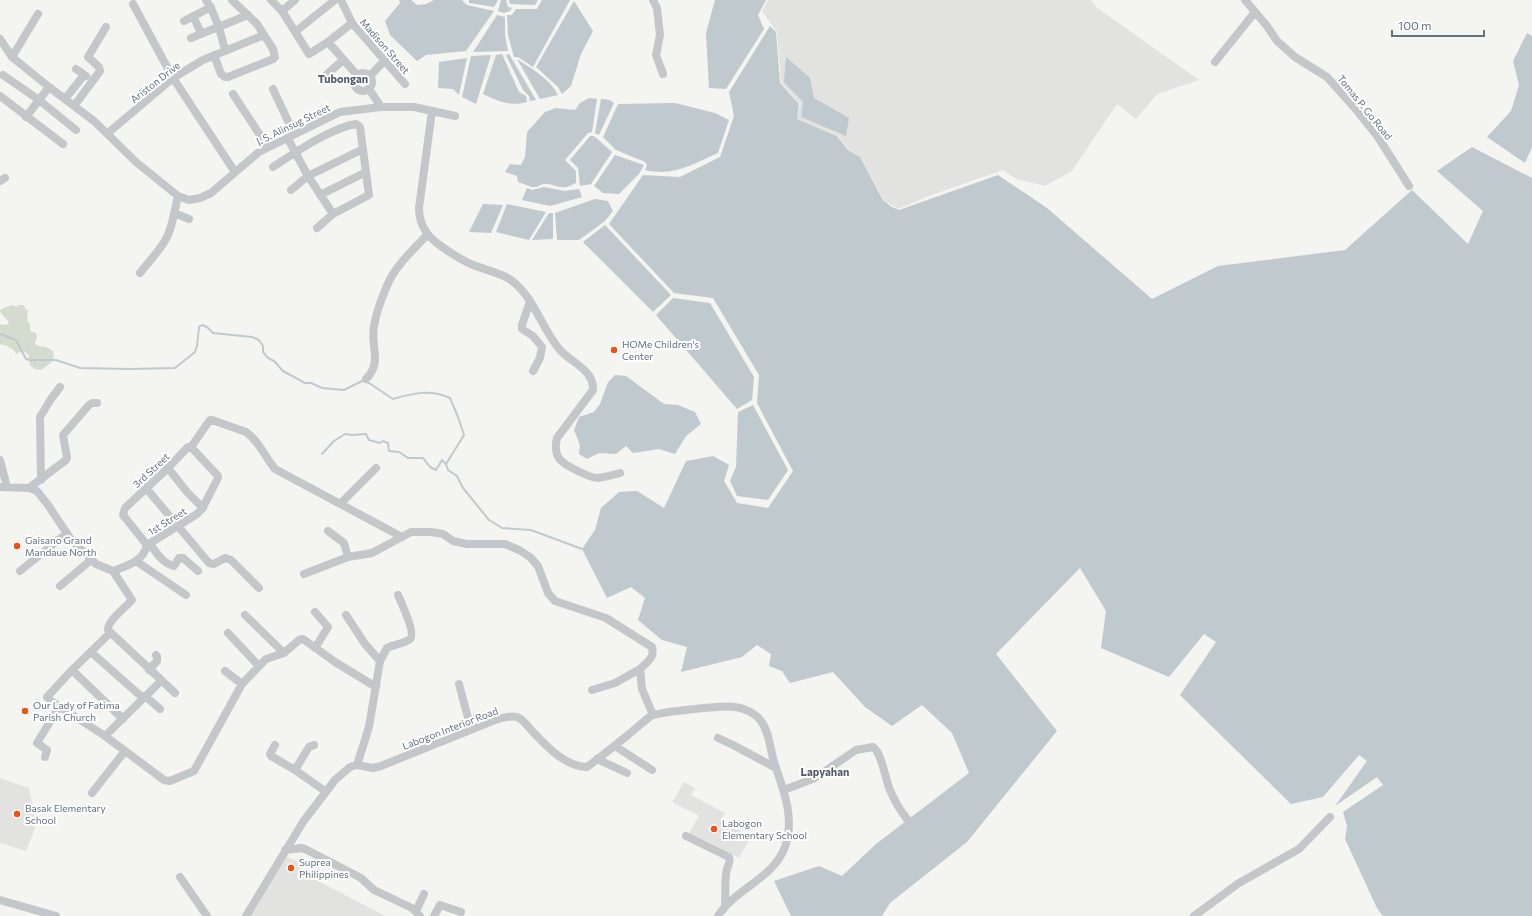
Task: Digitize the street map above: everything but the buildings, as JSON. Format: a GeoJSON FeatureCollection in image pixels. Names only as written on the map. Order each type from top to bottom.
{"type":"FeatureCollection","features":[{"type":"Feature","properties":{"kind":"street"},"geometry":{"type":"LineString","coordinates":[[214,55],[221,74],[228,78],[273,59],[274,53],[257,24],[232,0]]}},
{"type":"Feature","properties":{"kind":"street"},"geometry":{"type":"LineString","coordinates":[[271,0],[282,11],[294,32],[310,54],[352,23]]}},
{"type":"Feature","properties":{"kind":"street"},"geometry":{"type":"LineString","coordinates":[[282,11],[295,0]]}},
{"type":"Feature","properties":{"kind":"street"},"geometry":{"type":"LineString","coordinates":[[294,32],[335,0]]}},
{"type":"Feature","properties":{"kind":"street","name":"Madison Street"},"geometry":{"type":"LineString","coordinates":[[341,0],[352,23],[405,84]]}},
{"type":"Feature","properties":{"kind":"street"},"geometry":{"type":"LineString","coordinates":[[653,0],[657,8],[660,35],[656,55],[663,74]]}},
{"type":"Feature","properties":{"kind":"street","name":"Tomas P. Go Road"},"geometry":{"type":"LineString","coordinates":[[1245,0],[1256,12],[1277,41],[1295,57],[1327,77],[1354,107],[1378,137],[1409,186]]}},
{"type":"Feature","properties":{"kind":"street"},"geometry":{"type":"LineString","coordinates":[[184,21],[193,16],[209,3],[219,26],[225,50]]}},
{"type":"Feature","properties":{"kind":"street"},"geometry":{"type":"LineString","coordinates":[[133,4],[173,78],[235,172]]}},
{"type":"Feature","properties":{"kind":"street"},"geometry":{"type":"LineString","coordinates":[[1215,62],[1256,12]]}},
{"type":"Feature","properties":{"kind":"street"},"geometry":{"type":"LineString","coordinates":[[12,57],[38,14]]}},
{"type":"Feature","properties":{"kind":"street"},"geometry":{"type":"LineString","coordinates":[[191,38],[248,15]]}},
{"type":"Feature","properties":{"kind":"street"},"geometry":{"type":"LineString","coordinates":[[193,16],[201,33]]}},
{"type":"Feature","properties":{"kind":"street"},"geometry":{"type":"LineString","coordinates":[[74,106],[100,70],[100,68],[88,57],[106,27]]}},
{"type":"Feature","properties":{"kind":"street","name":"Ariston Drive"},"geometry":{"type":"LineString","coordinates":[[108,133],[173,78],[203,60],[264,35]]}},
{"type":"Feature","properties":{"kind":"street"},"geometry":{"type":"LineString","coordinates":[[0,39],[12,57],[108,133],[136,162],[178,196],[168,236],[163,245],[140,273]]}},
{"type":"Feature","properties":{"kind":"street"},"geometry":{"type":"LineString","coordinates":[[328,42],[357,75]]}},
{"type":"Feature","properties":{"kind":"street"},"geometry":{"type":"LineString","coordinates":[[323,78],[343,60]]}},
{"type":"Feature","properties":{"kind":"street"},"geometry":{"type":"LineString","coordinates":[[370,76],[385,60]]}},
{"type":"Feature","properties":{"kind":"street"},"geometry":{"type":"LineString","coordinates":[[65,99],[85,75],[76,69]]}},
{"type":"Feature","properties":{"kind":"street"},"geometry":{"type":"LineString","coordinates":[[361,73],[370,76],[372,81],[369,89],[364,92],[355,88],[353,84],[357,75],[361,73]]}},
{"type":"Feature","properties":{"kind":"street"},"geometry":{"type":"LineString","coordinates":[[3,75],[39,100],[76,130]]}},
{"type":"Feature","properties":{"kind":"street"},"geometry":{"type":"LineString","coordinates":[[26,116],[49,87]]}},
{"type":"Feature","properties":{"kind":"street"},"geometry":{"type":"LineString","coordinates":[[273,89],[296,152],[308,176],[333,214]]}},
{"type":"Feature","properties":{"kind":"street"},"geometry":{"type":"LineString","coordinates":[[369,89],[381,107]]}},
{"type":"Feature","properties":{"kind":"street"},"geometry":{"type":"LineString","coordinates":[[233,94],[262,138],[269,146]]}},
{"type":"Feature","properties":{"kind":"street"},"geometry":{"type":"LineString","coordinates":[[0,96],[63,144]]}},
{"type":"Feature","properties":{"kind":"street","name":"J. S. Alinsug Street"},"geometry":{"type":"LineString","coordinates":[[178,196],[189,200],[206,196],[248,160],[269,146],[340,112],[381,107],[414,107],[454,116]]}},
{"type":"Feature","properties":{"kind":"street"},"geometry":{"type":"LineString","coordinates":[[432,111],[419,208],[419,219],[427,235],[471,264],[511,280],[536,309],[551,338],[559,349],[589,374],[593,383],[593,390],[557,438],[555,446],[558,458],[564,464],[597,478],[620,473]]}},
{"type":"Feature","properties":{"kind":"street"},"geometry":{"type":"LineString","coordinates":[[273,166],[342,127],[356,124],[360,127],[369,195],[333,214],[317,228]]}},
{"type":"Feature","properties":{"kind":"street"},"geometry":{"type":"LineString","coordinates":[[291,190],[308,176],[363,149]]}},
{"type":"Feature","properties":{"kind":"street"},"geometry":{"type":"LineString","coordinates":[[320,195],[366,172]]}},
{"type":"Feature","properties":{"kind":"street"},"geometry":{"type":"LineString","coordinates":[[174,213],[189,219]]}},
{"type":"Feature","properties":{"kind":"street"},"geometry":{"type":"LineString","coordinates":[[366,379],[374,370],[374,326],[390,276],[427,235]]}},
{"type":"Feature","properties":{"kind":"street"},"geometry":{"type":"LineString","coordinates":[[530,301],[522,329],[534,336],[542,347],[540,358],[533,371]]}},
{"type":"Feature","properties":{"kind":"street"},"geometry":{"type":"LineString","coordinates":[[41,480],[40,417],[60,387]]}},
{"type":"Feature","properties":{"kind":"street"},"geometry":{"type":"LineString","coordinates":[[29,488],[66,460],[67,458],[63,435],[89,405],[92,403],[97,403]]}},
{"type":"Feature","properties":{"kind":"street","name":"3rd Street"},"geometry":{"type":"LineString","coordinates":[[148,544],[123,515],[124,508],[168,468],[188,447],[191,446],[210,420],[215,420],[226,424],[251,435],[275,469],[340,504]]}},
{"type":"Feature","properties":{"kind":"street","name":"1st Street"},"geometry":{"type":"LineString","coordinates":[[136,561],[145,552],[148,544],[197,514],[202,508],[218,478],[218,476],[191,446]]}},
{"type":"Feature","properties":{"kind":"street"},"geometry":{"type":"LineString","coordinates":[[0,460],[3,487],[29,488],[37,491],[72,541],[91,560],[113,571],[132,598],[108,626],[110,633],[175,693]]}},
{"type":"Feature","properties":{"kind":"street"},"geometry":{"type":"LineString","coordinates":[[168,468],[202,508]]}},
{"type":"Feature","properties":{"kind":"street"},"geometry":{"type":"LineString","coordinates":[[376,468],[340,504],[402,536]]}},
{"type":"Feature","properties":{"kind":"street"},"geometry":{"type":"LineString","coordinates":[[146,488],[209,563],[214,564],[225,558],[231,560],[259,588]]}},
{"type":"Feature","properties":{"kind":"street"},"geometry":{"type":"LineString","coordinates":[[328,531],[344,543],[348,557]]}},
{"type":"Feature","properties":{"kind":"street"},"geometry":{"type":"LineString","coordinates":[[20,571],[67,532]]}},
{"type":"Feature","properties":{"kind":"street"},"geometry":{"type":"LineString","coordinates":[[304,574],[348,557],[372,553],[411,532],[431,532],[443,534],[453,541],[467,544],[505,544],[530,557],[538,566],[548,593],[555,601],[606,618],[652,647],[654,653],[640,669],[615,683],[592,690]]}},
{"type":"Feature","properties":{"kind":"street"},"geometry":{"type":"LineString","coordinates":[[148,544],[168,564],[174,566],[179,558],[183,558],[198,571]]}},
{"type":"Feature","properties":{"kind":"street"},"geometry":{"type":"LineString","coordinates":[[60,586],[91,560]]}},
{"type":"Feature","properties":{"kind":"street"},"geometry":{"type":"LineString","coordinates":[[113,571],[136,561],[186,595]]}},
{"type":"Feature","properties":{"kind":"street"},"geometry":{"type":"LineString","coordinates":[[246,916],[302,822],[335,780],[350,766],[357,765],[369,727],[380,661],[387,648],[402,643],[412,636],[398,595]]}},
{"type":"Feature","properties":{"kind":"street"},"geometry":{"type":"LineString","coordinates":[[315,612],[328,627],[315,648]]}},
{"type":"Feature","properties":{"kind":"street"},"geometry":{"type":"LineString","coordinates":[[245,615],[284,653]]}},
{"type":"Feature","properties":{"kind":"street"},"geometry":{"type":"LineString","coordinates":[[346,615],[364,644],[380,661]]}},
{"type":"Feature","properties":{"kind":"street"},"geometry":{"type":"LineString","coordinates":[[110,633],[47,697],[59,707],[105,736],[164,780],[170,781],[194,771],[199,765],[213,736],[242,684],[258,665],[266,659],[284,653],[301,639],[376,687]]}},
{"type":"Feature","properties":{"kind":"street"},"geometry":{"type":"LineString","coordinates":[[228,633],[258,665]]}},
{"type":"Feature","properties":{"kind":"street"},"geometry":{"type":"LineString","coordinates":[[91,652],[160,709]]}},
{"type":"Feature","properties":{"kind":"street"},"geometry":{"type":"LineString","coordinates":[[149,670],[157,661],[156,654]]}},
{"type":"Feature","properties":{"kind":"street"},"geometry":{"type":"LineString","coordinates":[[640,669],[642,689],[645,700],[653,715]]}},
{"type":"Feature","properties":{"kind":"street"},"geometry":{"type":"LineString","coordinates":[[72,670],[123,718]]}},
{"type":"Feature","properties":{"kind":"street"},"geometry":{"type":"LineString","coordinates":[[225,671],[242,684]]}},
{"type":"Feature","properties":{"kind":"street"},"geometry":{"type":"LineString","coordinates":[[105,736],[161,681]]}},
{"type":"Feature","properties":{"kind":"street"},"geometry":{"type":"LineString","coordinates":[[460,684],[471,729]]}},
{"type":"Feature","properties":{"kind":"street","name":"Labogon Interior Road"},"geometry":{"type":"LineString","coordinates":[[357,765],[366,768],[381,766],[495,720],[516,717],[523,721],[534,734],[567,762],[587,767],[653,715],[667,712],[734,706],[746,710],[762,722],[766,733],[784,790],[789,833],[784,849],[771,870],[725,906],[718,916]]}},
{"type":"Feature","properties":{"kind":"street"},"geometry":{"type":"LineString","coordinates":[[45,757],[47,750],[37,743],[59,707]]}},
{"type":"Feature","properties":{"kind":"street"},"geometry":{"type":"LineString","coordinates":[[718,738],[776,768]]}},
{"type":"Feature","properties":{"kind":"street"},"geometry":{"type":"LineString","coordinates":[[275,745],[270,754],[271,756],[295,770],[325,791]]}},
{"type":"Feature","properties":{"kind":"street"},"geometry":{"type":"LineString","coordinates":[[295,770],[309,748],[314,745]]}},
{"type":"Feature","properties":{"kind":"street"},"geometry":{"type":"LineString","coordinates":[[615,746],[652,770]]}},
{"type":"Feature","properties":{"kind":"street"},"geometry":{"type":"LineString","coordinates":[[784,790],[815,778],[856,750],[873,747],[880,756],[890,790],[898,807],[907,819]]}},
{"type":"Feature","properties":{"kind":"street"},"geometry":{"type":"LineString","coordinates":[[92,793],[125,751]]}},
{"type":"Feature","properties":{"kind":"street"},"geometry":{"type":"LineString","coordinates":[[597,759],[627,773]]}},
{"type":"Feature","properties":{"kind":"street"},"geometry":{"type":"LineString","coordinates":[[1194,916],[1239,884],[1299,849],[1330,817]]}},
{"type":"Feature","properties":{"kind":"street"},"geometry":{"type":"LineString","coordinates":[[686,836],[729,857],[730,860],[725,878],[725,906]]}},
{"type":"Feature","properties":{"kind":"street"},"geometry":{"type":"LineString","coordinates":[[285,850],[305,849],[361,878],[378,892],[412,908],[418,914],[424,894]]}},
{"type":"Feature","properties":{"kind":"street"},"geometry":{"type":"LineString","coordinates":[[180,877],[207,916]]}},
{"type":"Feature","properties":{"kind":"street"},"geometry":{"type":"LineString","coordinates":[[0,900],[36,913],[56,916]]}},
{"type":"Feature","properties":{"kind":"street"},"geometry":{"type":"LineString","coordinates":[[434,916],[440,905],[461,912]]}},
{"type":"Feature","properties":{"kind":"shaded area"},"geometry":{"type":"Polygon","coordinates":[[[399,0],[411,0],[417,5],[426,4],[434,0],[462,0],[467,5],[494,11],[466,51],[426,55],[417,61],[390,35],[385,21],[400,3],[399,0]]]}},
{"type":"Feature","properties":{"kind":"shaded area"},"geometry":{"type":"Polygon","coordinates":[[[469,0],[498,0],[494,7],[469,3],[469,0]]]}},
{"type":"Feature","properties":{"kind":"shaded area"},"geometry":{"type":"Polygon","coordinates":[[[501,0],[506,0],[508,7],[512,8],[510,11],[504,13],[498,11],[501,0]]]}},
{"type":"Feature","properties":{"kind":"shaded area"},"geometry":{"type":"Polygon","coordinates":[[[509,0],[538,0],[535,5],[510,4],[509,0]]]}},
{"type":"Feature","properties":{"kind":"shaded area"},"geometry":{"type":"Polygon","coordinates":[[[542,0],[570,0],[533,67],[518,57],[514,57],[508,35],[507,15],[512,15],[516,9],[537,9],[542,0]]]}},
{"type":"Feature","properties":{"kind":"shaded area"},"geometry":{"type":"Polygon","coordinates":[[[715,0],[766,0],[758,15],[764,29],[726,89],[709,88],[706,33],[715,0]]]}},
{"type":"Feature","properties":{"kind":"shaded area"},"geometry":{"type":"Polygon","coordinates":[[[768,0],[1091,0],[1096,7],[1199,80],[1157,94],[1136,119],[1117,104],[1072,171],[1045,186],[1016,179],[1003,170],[929,196],[898,209],[884,200],[860,157],[848,149],[838,136],[797,119],[800,104],[781,83],[777,32],[762,11],[768,0]]]}},
{"type":"Feature","properties":{"kind":"shaded area"},"geometry":{"type":"Polygon","coordinates":[[[574,1],[593,31],[581,54],[571,86],[562,94],[558,87],[536,67],[574,1]]]}},
{"type":"Feature","properties":{"kind":"shaded area"},"geometry":{"type":"Polygon","coordinates":[[[497,15],[505,17],[505,35],[508,51],[473,52],[497,15]]]}},
{"type":"Feature","properties":{"kind":"shaded area"},"geometry":{"type":"Polygon","coordinates":[[[770,26],[776,32],[780,83],[799,104],[797,119],[837,136],[848,150],[860,157],[883,200],[892,207],[899,210],[998,175],[1047,208],[1152,299],[1218,266],[1345,250],[1412,190],[1468,244],[1483,211],[1437,171],[1472,147],[1532,178],[1532,916],[1383,916],[1377,908],[1345,839],[1347,826],[1343,812],[1383,785],[1377,777],[1335,806],[1367,761],[1359,755],[1323,797],[1291,804],[1180,695],[1216,642],[1204,634],[1169,677],[1101,648],[1106,611],[1080,568],[996,654],[1057,731],[967,842],[890,903],[882,916],[791,916],[774,881],[819,866],[842,876],[876,844],[969,773],[952,733],[922,705],[892,726],[865,707],[833,672],[790,683],[782,671],[769,666],[771,654],[757,645],[742,657],[681,672],[687,647],[662,640],[638,620],[645,598],[631,587],[607,598],[582,549],[595,530],[601,508],[619,492],[637,491],[664,508],[686,461],[713,456],[729,465],[724,481],[737,503],[768,508],[793,471],[757,403],[759,375],[713,298],[674,293],[609,224],[643,175],[680,177],[720,157],[734,116],[729,92],[770,26]]]}},
{"type":"Feature","properties":{"kind":"shaded area"},"geometry":{"type":"Polygon","coordinates":[[[1527,33],[1532,36],[1532,147],[1525,163],[1487,137],[1511,111],[1519,85],[1513,61],[1527,33]]]}},
{"type":"Feature","properties":{"kind":"shaded area"},"geometry":{"type":"Polygon","coordinates":[[[502,54],[519,92],[526,96],[527,102],[510,104],[483,94],[496,55],[502,54]]]}},
{"type":"Feature","properties":{"kind":"shaded area"},"geometry":{"type":"Polygon","coordinates":[[[509,54],[536,100],[530,101],[529,96],[523,90],[506,55],[509,54]]]}},
{"type":"Feature","properties":{"kind":"shaded area"},"geometry":{"type":"Polygon","coordinates":[[[491,55],[476,104],[462,97],[471,56],[491,55]]]}},
{"type":"Feature","properties":{"kind":"shaded area"},"geometry":{"type":"Polygon","coordinates":[[[786,57],[810,78],[814,98],[849,118],[846,136],[801,117],[803,102],[784,82],[786,57]]]}},
{"type":"Feature","properties":{"kind":"shaded area"},"geometry":{"type":"Polygon","coordinates":[[[467,58],[459,95],[453,89],[438,88],[439,62],[467,58]]]}},
{"type":"Feature","properties":{"kind":"shaded area"},"geometry":{"type":"Polygon","coordinates":[[[517,59],[545,79],[555,89],[558,95],[540,99],[517,59]]]}},
{"type":"Feature","properties":{"kind":"shaded area"},"geometry":{"type":"Polygon","coordinates":[[[589,98],[597,99],[592,132],[588,133],[565,160],[576,171],[576,183],[568,187],[558,187],[545,184],[532,187],[518,182],[517,176],[505,172],[510,164],[521,165],[525,157],[527,132],[545,112],[556,108],[575,110],[580,103],[589,98]]]}},
{"type":"Feature","properties":{"kind":"shaded area"},"geometry":{"type":"Polygon","coordinates":[[[601,99],[610,100],[614,103],[599,135],[595,133],[601,99]]]}},
{"type":"Feature","properties":{"kind":"shaded area"},"geometry":{"type":"Polygon","coordinates":[[[675,103],[715,113],[729,120],[718,153],[674,171],[655,172],[645,170],[647,165],[645,162],[616,150],[603,137],[618,104],[675,103]]]}},
{"type":"Feature","properties":{"kind":"shaded area"},"geometry":{"type":"Polygon","coordinates":[[[590,136],[594,136],[612,152],[591,184],[580,186],[578,168],[570,160],[590,136]]]}},
{"type":"Feature","properties":{"kind":"shaded area"},"geometry":{"type":"Polygon","coordinates":[[[615,155],[644,165],[639,174],[619,194],[603,193],[594,186],[615,155]]]}},
{"type":"Feature","properties":{"kind":"shaded area"},"geometry":{"type":"Polygon","coordinates":[[[544,187],[565,191],[579,189],[582,197],[550,206],[522,200],[527,188],[532,190],[544,187]]]}},
{"type":"Feature","properties":{"kind":"shaded area"},"geometry":{"type":"Polygon","coordinates":[[[595,199],[608,201],[613,211],[605,221],[579,240],[557,240],[555,213],[595,199]]]}},
{"type":"Feature","properties":{"kind":"shaded area"},"geometry":{"type":"Polygon","coordinates":[[[483,204],[503,205],[491,233],[469,232],[483,204]]]}},
{"type":"Feature","properties":{"kind":"shaded area"},"geometry":{"type":"Polygon","coordinates":[[[507,204],[546,212],[529,240],[496,232],[507,204]]]}},
{"type":"Feature","properties":{"kind":"shaded area"},"geometry":{"type":"Polygon","coordinates":[[[549,213],[553,213],[553,239],[532,240],[549,213]]]}},
{"type":"Feature","properties":{"kind":"shaded area"},"geometry":{"type":"Polygon","coordinates":[[[605,225],[671,295],[653,312],[583,242],[605,225]]]}},
{"type":"Feature","properties":{"kind":"shaded area"},"geometry":{"type":"Polygon","coordinates":[[[673,298],[710,303],[754,377],[752,400],[737,409],[656,315],[673,298]]]}},
{"type":"Feature","properties":{"kind":"shaded area"},"geometry":{"type":"Polygon","coordinates":[[[12,305],[17,307],[18,305],[24,305],[26,311],[28,309],[27,320],[30,325],[30,331],[36,333],[37,337],[35,344],[53,351],[53,360],[41,370],[35,369],[30,365],[28,354],[25,353],[27,352],[21,351],[16,354],[14,350],[0,344],[0,324],[6,325],[9,323],[0,311],[1,309],[12,305]]]}},
{"type":"Feature","properties":{"kind":"shaded area"},"geometry":{"type":"Polygon","coordinates":[[[615,375],[626,376],[664,404],[678,405],[695,412],[701,424],[686,436],[675,454],[659,449],[633,453],[626,446],[616,454],[599,453],[587,459],[579,454],[580,445],[574,430],[579,417],[594,412],[600,404],[608,382],[615,375]]]}},
{"type":"Feature","properties":{"kind":"shaded area"},"geometry":{"type":"Polygon","coordinates":[[[753,405],[788,470],[768,500],[737,496],[730,481],[736,467],[738,412],[753,405]]]}},
{"type":"Feature","properties":{"kind":"shaded area","name":"Basak Elementary School"},"geometry":{"type":"Polygon","coordinates":[[[0,778],[29,788],[36,825],[26,851],[0,843],[0,778]]]}},
{"type":"Feature","properties":{"kind":"shaded area","name":"Labogon Elementary School"},"geometry":{"type":"Polygon","coordinates":[[[684,782],[695,788],[691,795],[725,813],[721,820],[751,837],[739,858],[705,840],[699,847],[686,838],[699,816],[672,802],[684,782]]]}},
{"type":"Feature","properties":{"kind":"shaded area"},"geometry":{"type":"Polygon","coordinates":[[[285,856],[303,864],[299,871],[385,916],[249,916],[285,856]]]}},
{"type":"Feature","properties":{"kind":"waterway"},"geometry":{"type":"LineString","coordinates":[[0,334],[16,340],[26,359],[30,360],[56,360],[80,368],[175,368],[195,352],[199,327],[202,325],[207,327],[213,333],[252,337],[259,340],[263,346],[263,352],[283,371],[305,383],[311,383],[322,388],[344,390],[362,381],[369,383],[393,399],[422,393],[443,395],[450,398],[464,435],[446,464],[448,470],[457,476],[463,488],[489,520],[502,528],[531,530],[582,549]]}},
{"type":"Feature","properties":{"kind":"waterway"},"geometry":{"type":"LineString","coordinates":[[322,454],[334,441],[345,434],[366,434],[369,440],[380,443],[383,441],[388,443],[389,451],[399,452],[408,458],[423,458],[430,467],[436,470],[442,460],[446,464]]}},
{"type":"Feature","properties":{"kind":"place","name":"HOMe Children's Center"},"geometry":{"type":"Point","coordinates":[614,350]}},
{"type":"Feature","properties":{"kind":"place","name":"Gaisano Grand Mandaue North"},"geometry":{"type":"Point","coordinates":[17,546]}},
{"type":"Feature","properties":{"kind":"place","name":"Our Lady of Fatima Parish Church"},"geometry":{"type":"Point","coordinates":[25,711]}},
{"type":"Feature","properties":{"kind":"place","name":"Basak Elementary School"},"geometry":{"type":"Point","coordinates":[17,814]}},
{"type":"Feature","properties":{"kind":"place","name":"Labogon Elementary School"},"geometry":{"type":"Point","coordinates":[714,829]}},
{"type":"Feature","properties":{"kind":"place","name":"Suprea Philippines"},"geometry":{"type":"Point","coordinates":[291,868]}},
{"type":"Feature","properties":{"kind":"district","name":"Tubongan"},"geometry":{"type":"Point","coordinates":[343,78]}},
{"type":"Feature","properties":{"kind":"district","name":"Lapyahan"},"geometry":{"type":"Point","coordinates":[825,771]}}]}
